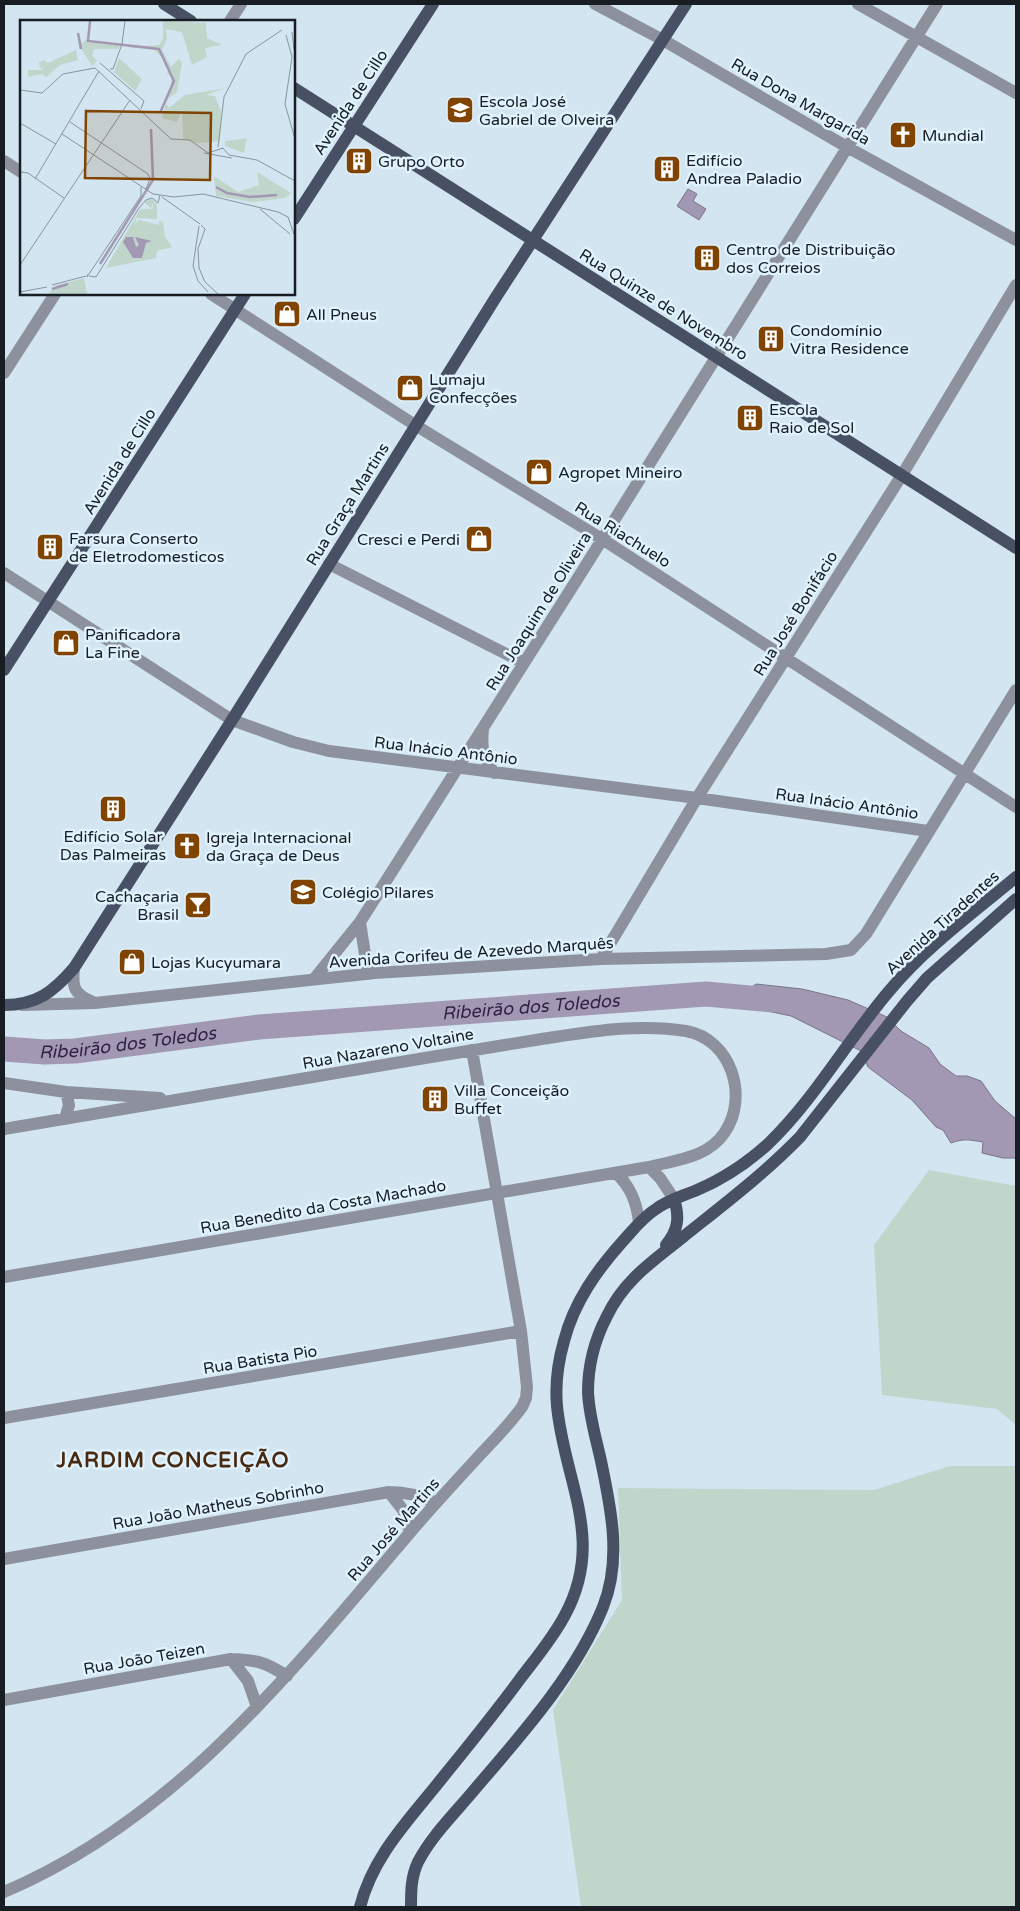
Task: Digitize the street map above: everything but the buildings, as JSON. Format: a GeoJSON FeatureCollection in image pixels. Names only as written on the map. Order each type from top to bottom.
{"type":"FeatureCollection","features":[{"type":"Feature","properties":{"kind":"main road"},"geometry":{"type":"LineString","coordinates":[[164,4],[189,20]]}},
{"type":"Feature","properties":{"kind":"main road","name":"Avenida de Cillo"},"geometry":{"type":"LineString","coordinates":[[295,217],[433,4]]}},
{"type":"Feature","properties":{"kind":"main road","name":"Rua Graça Martins"},"geometry":{"type":"LineString","coordinates":[[21,1005],[40,998],[57,986],[74,968],[232,720],[532,240],[686,4]]}},
{"type":"Feature","properties":{"kind":"main road","name":"Rua Quinze de Novembro"},"geometry":{"type":"LineString","coordinates":[[295,89],[1016,548]]}},
{"type":"Feature","properties":{"kind":"main road","name":"Avenida de Cillo"},"geometry":{"type":"LineString","coordinates":[[4,670],[244,295]]}},
{"type":"Feature","properties":{"kind":"main road","name":"Avenida Tiradentes"},"geometry":{"type":"LineString","coordinates":[[360,1907],[363,1895],[380,1857],[484,1728],[547,1644],[564,1617],[581,1577],[584,1548],[582,1521],[559,1424],[556,1402],[557,1375],[564,1340],[575,1310],[587,1287],[604,1262],[639,1223],[655,1209],[716,1181],[733,1171],[767,1145],[830,1070],[889,991],[934,946],[1016,877]]}},
{"type":"Feature","properties":{"kind":"main road","name":"Avenida Tiradentes"},"geometry":{"type":"LineString","coordinates":[[656,1257],[681,1239],[781,1157],[800,1137],[846,1080],[906,1001],[927,978],[1016,899]]}},
{"type":"Feature","properties":{"kind":"main road","name":"Avenida Corifeu de Azevedo Marquês"},"geometry":{"type":"LineString","coordinates":[[4,1005],[21,1005]]}},
{"type":"Feature","properties":{"kind":"main road"},"geometry":{"type":"LineString","coordinates":[[412,1907],[411,1885],[418,1862],[432,1840],[510,1748],[551,1695],[582,1650],[604,1604],[612,1573],[614,1539],[612,1512],[591,1420],[588,1392],[591,1368],[596,1340],[621,1291],[634,1276],[656,1257],[677,1228],[678,1210],[674,1199]]}},
{"type":"Feature","properties":{"kind":"street"},"geometry":{"type":"LineString","coordinates":[[231,20],[241,4]]}},
{"type":"Feature","properties":{"kind":"street","name":"Rua Dona Margarida"},"geometry":{"type":"LineString","coordinates":[[596,4],[663,40],[847,147],[1016,240]]}},
{"type":"Feature","properties":{"kind":"street"},"geometry":{"type":"LineString","coordinates":[[858,4],[1016,93]]}},
{"type":"Feature","properties":{"kind":"street","name":"Rua Joaquim de Oliveira"},"geometry":{"type":"LineString","coordinates":[[314,979],[360,922],[937,4]]}},
{"type":"Feature","properties":{"kind":"street"},"geometry":{"type":"LineString","coordinates":[[4,161],[20,171]]}},
{"type":"Feature","properties":{"kind":"street","name":"Rua José Bonifácio"},"geometry":{"type":"LineString","coordinates":[[601,959],[696,798],[902,474],[1016,284]]}},
{"type":"Feature","properties":{"kind":"street"},"geometry":{"type":"LineString","coordinates":[[4,372],[55,295]]}},
{"type":"Feature","properties":{"kind":"street","name":"Rua Riachuelo"},"geometry":{"type":"LineString","coordinates":[[213,295],[415,425],[602,539],[1016,807]]}},
{"type":"Feature","properties":{"kind":"street"},"geometry":{"type":"LineString","coordinates":[[329,564],[524,663]]}},
{"type":"Feature","properties":{"kind":"street","name":"Rua Inácio Antônio"},"geometry":{"type":"LineString","coordinates":[[4,573],[128,655],[232,720],[293,742],[329,751],[696,798],[928,831]]}},
{"type":"Feature","properties":{"kind":"street"},"geometry":{"type":"LineString","coordinates":[[928,831],[1016,690]]}},
{"type":"Feature","properties":{"kind":"street"},"geometry":{"type":"LineString","coordinates":[[484,727],[482,743],[484,758],[494,773]]}},
{"type":"Feature","properties":{"kind":"street","name":"Avenida Corifeu de Azevedo Marquês"},"geometry":{"type":"LineString","coordinates":[[21,1005],[95,1003],[368,974],[601,959],[826,954],[851,950],[866,934],[928,831]]}},
{"type":"Feature","properties":{"kind":"street"},"geometry":{"type":"LineString","coordinates":[[360,922],[368,974]]}},
{"type":"Feature","properties":{"kind":"street"},"geometry":{"type":"LineString","coordinates":[[74,968],[72,981],[76,992],[83,998],[95,1003]]}},
{"type":"Feature","properties":{"kind":"street","name":"Rua Nazareno Voltaine"},"geometry":{"type":"LineString","coordinates":[[4,1129],[586,1032],[652,1027],[687,1031],[706,1038],[714,1044],[726,1059],[733,1077],[736,1096],[735,1106],[729,1125],[716,1143],[698,1154],[649,1167]]}},
{"type":"Feature","properties":{"kind":"street","name":"Rua José Martins"},"geometry":{"type":"LineString","coordinates":[[4,1892],[38,1878],[94,1845],[138,1815],[223,1742],[287,1676],[410,1532],[522,1408],[526,1398],[527,1387],[521,1332],[495,1192],[472,1050]]}},
{"type":"Feature","properties":{"kind":"street"},"geometry":{"type":"LineString","coordinates":[[4,1083],[66,1092],[183,1099]]}},
{"type":"Feature","properties":{"kind":"street"},"geometry":{"type":"LineString","coordinates":[[65,1119],[69,1105],[66,1092]]}},
{"type":"Feature","properties":{"kind":"street"},"geometry":{"type":"LineString","coordinates":[[649,1167],[660,1178],[674,1199]]}},
{"type":"Feature","properties":{"kind":"street","name":"Rua Benedito da Costa Machado"},"geometry":{"type":"LineString","coordinates":[[4,1278],[649,1167]]}},
{"type":"Feature","properties":{"kind":"street"},"geometry":{"type":"LineString","coordinates":[[616,1173],[623,1179],[632,1194],[639,1223]]}},
{"type":"Feature","properties":{"kind":"street","name":"Rua Batista Pio"},"geometry":{"type":"LineString","coordinates":[[4,1418],[521,1332]]}},
{"type":"Feature","properties":{"kind":"street"},"geometry":{"type":"LineString","coordinates":[[389,1492],[403,1510],[410,1532]]}},
{"type":"Feature","properties":{"kind":"street","name":"Rua João Matheus Sobrinho"},"geometry":{"type":"LineString","coordinates":[[4,1560],[389,1492],[418,1494],[436,1503]]}},
{"type":"Feature","properties":{"kind":"street"},"geometry":{"type":"LineString","coordinates":[[231,1659],[248,1681],[257,1707]]}},
{"type":"Feature","properties":{"kind":"street","name":"Rua João Teizen"},"geometry":{"type":"LineString","coordinates":[[4,1700],[231,1659],[254,1660],[273,1667],[287,1676]]}},
{"type":"Feature","properties":{"kind":"green space"},"geometry":{"type":"Polygon","coordinates":[[[929,1170],[1016,1186],[1016,1425],[997,1409],[882,1395],[874,1245],[929,1170]]]}},
{"type":"Feature","properties":{"kind":"green space"},"geometry":{"type":"Polygon","coordinates":[[[950,1466],[1016,1466],[1016,1907],[581,1907],[553,1710],[622,1600],[618,1488],[874,1490],[950,1466]]]}},
{"type":"Feature","properties":{"kind":"shaded area"},"geometry":{"type":"Polygon","coordinates":[[[688,189],[697,194],[693,201],[706,209],[699,220],[677,206],[688,189]]]}},
{"type":"Feature","properties":{"kind":"shaded area"},"geometry":{"type":"Polygon","coordinates":[[[756,984],[802,989],[848,1000],[887,1017],[901,1031],[929,1048],[940,1064],[956,1076],[967,1076],[981,1081],[995,1101],[1016,1119],[1016,1158],[1003,1158],[982,1153],[983,1142],[964,1140],[951,1143],[943,1130],[936,1127],[912,1100],[868,1067],[861,1051],[791,1016],[748,1007],[739,996],[756,984]]]}},
{"type":"Feature","properties":{"kind":"waterway","name":"Ribeirão dos Toledos"},"geometry":{"type":"LineString","coordinates":[[4,1049],[45,1052],[75,1051],[259,1027],[706,994],[773,1000]]}},
{"type":"Feature","properties":{"kind":"place","name":"Escola José Gabriel de Olveira"},"geometry":{"type":"Point","coordinates":[460,110]}},
{"type":"Feature","properties":{"kind":"place","name":"Mundial"},"geometry":{"type":"Point","coordinates":[903,135]}},
{"type":"Feature","properties":{"kind":"place","name":"Grupo Orto"},"geometry":{"type":"Point","coordinates":[359,161]}},
{"type":"Feature","properties":{"kind":"place","name":"Edifício Andrea Paladio"},"geometry":{"type":"Point","coordinates":[667,169]}},
{"type":"Feature","properties":{"kind":"place","name":"Centro de Distribuição dos Correios"},"geometry":{"type":"Point","coordinates":[707,258]}},
{"type":"Feature","properties":{"kind":"place","name":"All Pneus"},"geometry":{"type":"Point","coordinates":[287,314]}},
{"type":"Feature","properties":{"kind":"place","name":"Condomínio Vitra Residence"},"geometry":{"type":"Point","coordinates":[771,339]}},
{"type":"Feature","properties":{"kind":"place","name":"Lumaju Confecções"},"geometry":{"type":"Point","coordinates":[410,388]}},
{"type":"Feature","properties":{"kind":"place","name":"Escola Raio de Sol"},"geometry":{"type":"Point","coordinates":[750,418]}},
{"type":"Feature","properties":{"kind":"place","name":"Agropet Mineiro"},"geometry":{"type":"Point","coordinates":[539,472]}},
{"type":"Feature","properties":{"kind":"place","name":"Cresci e Perdi"},"geometry":{"type":"Point","coordinates":[479,539]}},
{"type":"Feature","properties":{"kind":"place","name":"Farsura Conserto de Eletrodomesticos"},"geometry":{"type":"Point","coordinates":[50,547]}},
{"type":"Feature","properties":{"kind":"place","name":"Panificadora La Fine"},"geometry":{"type":"Point","coordinates":[66,643]}},
{"type":"Feature","properties":{"kind":"place","name":"Edifício Solar Das Palmeiras"},"geometry":{"type":"Point","coordinates":[113,809]}},
{"type":"Feature","properties":{"kind":"place","name":"Igreja Internacional da Graça de Deus"},"geometry":{"type":"Point","coordinates":[187,846]}},
{"type":"Feature","properties":{"kind":"place","name":"Colégio Pilares"},"geometry":{"type":"Point","coordinates":[303,892]}},
{"type":"Feature","properties":{"kind":"place","name":"Cachaçaria Brasil"},"geometry":{"type":"Point","coordinates":[198,905]}},
{"type":"Feature","properties":{"kind":"place","name":"Lojas Kucyumara"},"geometry":{"type":"Point","coordinates":[132,962]}},
{"type":"Feature","properties":{"kind":"place","name":"Villa Conceição Buffet"},"geometry":{"type":"Point","coordinates":[435,1099]}},
{"type":"Feature","properties":{"kind":"district","name":"JARDIM CONCEIÇÃO"},"geometry":{"type":"Point","coordinates":[173,1460]}}]}
